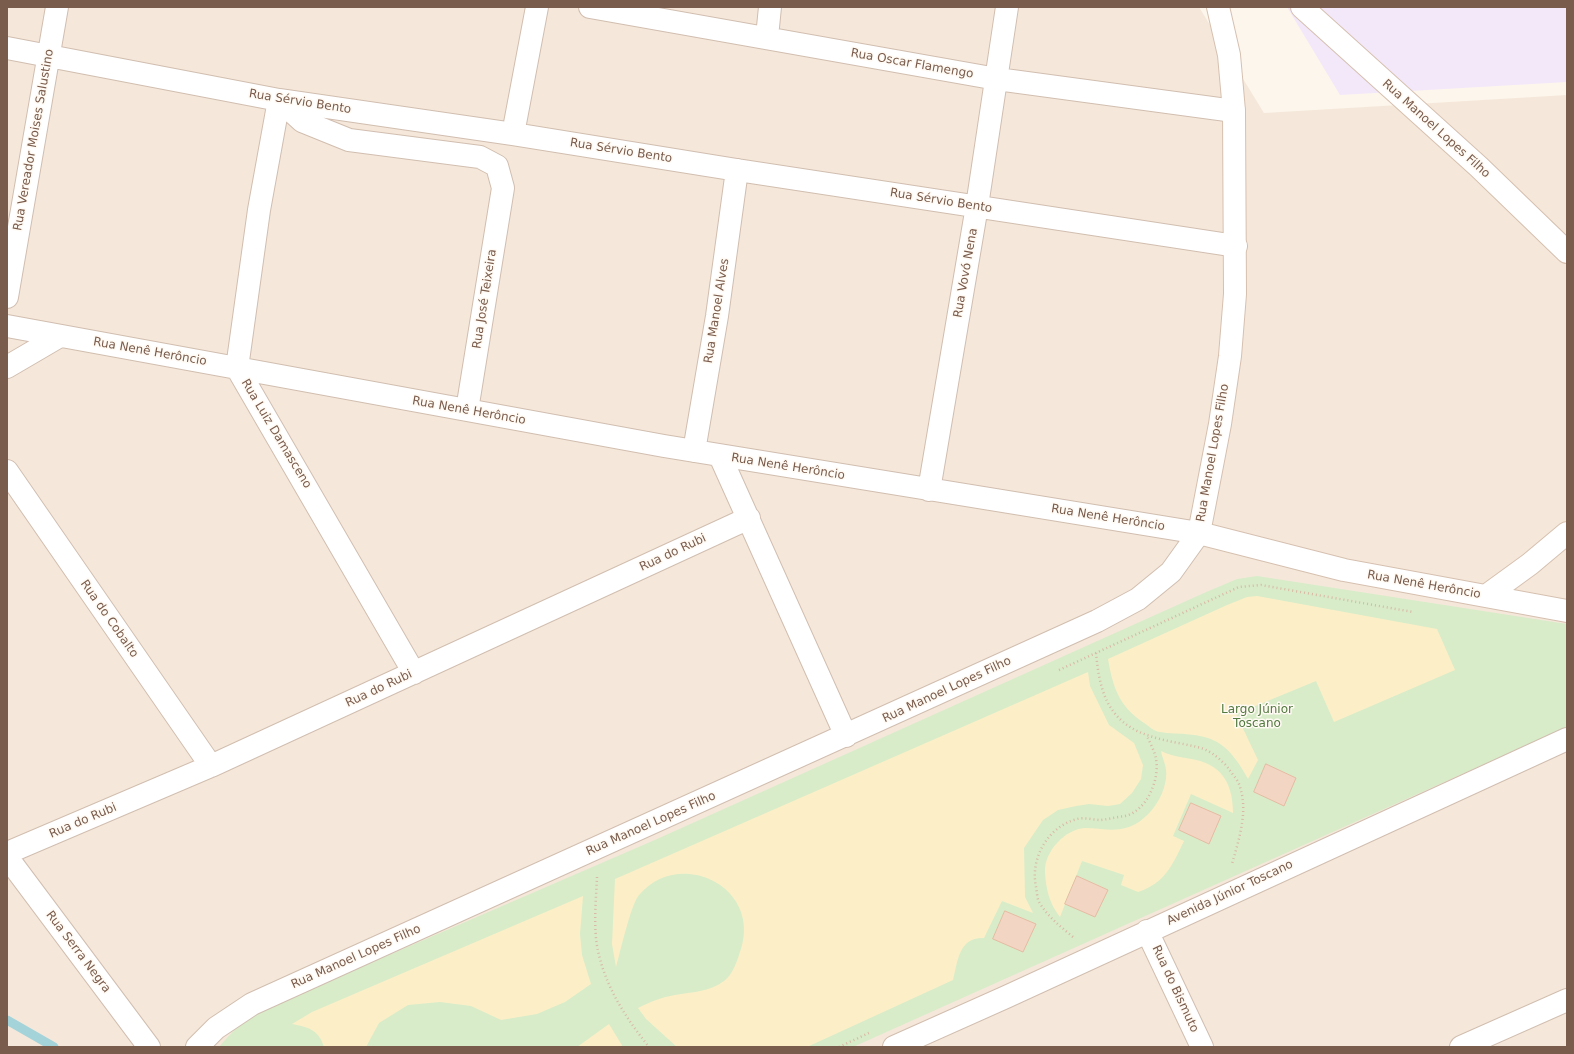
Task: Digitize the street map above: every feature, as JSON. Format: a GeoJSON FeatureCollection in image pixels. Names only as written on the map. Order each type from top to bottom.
{"type":"FeatureCollection","features":[{"type":"Feature","properties":{"kind":"street","name":"Rua Vereador Moises Salustino"},"geometry":{"type":"LineString","coordinates":[[7,297],[57,7]]}},
{"type":"Feature","properties":{"kind":"street"},"geometry":{"type":"LineString","coordinates":[[513,134],[537,7]]}},
{"type":"Feature","properties":{"kind":"street","name":"Rua Oscar Flamengo"},"geometry":{"type":"LineString","coordinates":[[590,7],[767,37],[997,80],[1234,111]]}},
{"type":"Feature","properties":{"kind":"street"},"geometry":{"type":"LineString","coordinates":[[767,37],[770,7]]}},
{"type":"Feature","properties":{"kind":"street","name":"Rua Vovó Nena"},"geometry":{"type":"LineString","coordinates":[[929,490],[977,206],[1007,7]]}},
{"type":"Feature","properties":{"kind":"street","name":"Rua Manoel Lopes Filho"},"geometry":{"type":"LineString","coordinates":[[197,1047],[216,1028],[252,1004],[1097,621],[1138,599],[1171,572],[1199,533],[1220,424],[1230,356],[1235,294],[1236,246],[1234,111],[1229,55],[1218,7]]}},
{"type":"Feature","properties":{"kind":"street","name":"Rua Manoel Lopes Filho"},"geometry":{"type":"LineString","coordinates":[[1302,7],[1479,167],[1567,252]]}},
{"type":"Feature","properties":{"kind":"street","name":"Rua Sérvio Bento"},"geometry":{"type":"LineString","coordinates":[[7,48],[278,100],[513,134],[737,170],[1236,246]]}},
{"type":"Feature","properties":{"kind":"street","name":"Rua José Teixeira"},"geometry":{"type":"LineString","coordinates":[[278,100],[302,121],[349,140],[480,157],[497,166],[503,188],[467,410]]}},
{"type":"Feature","properties":{"kind":"street","name":"Rua Luiz Damasceno"},"geometry":{"type":"LineString","coordinates":[[278,100],[237,368],[414,673]]}},
{"type":"Feature","properties":{"kind":"street","name":"Rua Manoel Alves"},"geometry":{"type":"LineString","coordinates":[[694,451],[717,316],[737,170]]}},
{"type":"Feature","properties":{"kind":"street","name":"Rua Nenê Herôncio"},"geometry":{"type":"LineString","coordinates":[[7,326],[720,456],[1199,533],[1344,570],[1567,611]]}},
{"type":"Feature","properties":{"kind":"street"},"geometry":{"type":"LineString","coordinates":[[7,367],[60,336]]}},
{"type":"Feature","properties":{"kind":"street"},"geometry":{"type":"LineString","coordinates":[[720,456],[846,736]]}},
{"type":"Feature","properties":{"kind":"street","name":"Rua do Cobalto"},"geometry":{"type":"LineString","coordinates":[[7,471],[211,766]]}},
{"type":"Feature","properties":{"kind":"street","name":"Rua do Rubi"},"geometry":{"type":"LineString","coordinates":[[7,854],[211,766],[749,518]]}},
{"type":"Feature","properties":{"kind":"street"},"geometry":{"type":"LineString","coordinates":[[1486,596],[1530,564],[1567,533]]}},
{"type":"Feature","properties":{"kind":"street","name":"Avenida Júnior Toscano"},"geometry":{"type":"LineString","coordinates":[[894,1047],[1006,998],[1147,931],[1567,739]]}},
{"type":"Feature","properties":{"kind":"street","name":"Rua Serra Negra"},"geometry":{"type":"LineString","coordinates":[[7,857],[149,1047]]}},
{"type":"Feature","properties":{"kind":"street","name":"Rua do Bismuto"},"geometry":{"type":"LineString","coordinates":[[1147,931],[1202,1047]]}},
{"type":"Feature","properties":{"kind":"street"},"geometry":{"type":"LineString","coordinates":[[1461,1047],[1567,1000]]}},
{"type":"Feature","properties":{"kind":"path"},"geometry":{"type":"LineString","coordinates":[[1053,672],[1239,587],[1261,585],[1421,613]]}},
{"type":"Feature","properties":{"kind":"path"},"geometry":{"type":"LineString","coordinates":[[1096,653],[1099,678],[1112,711],[1124,722],[1147,736],[1169,742],[1199,747],[1223,761],[1239,783],[1244,804],[1241,831],[1231,869]]}},
{"type":"Feature","properties":{"kind":"path"},"geometry":{"type":"LineString","coordinates":[[1075,939],[1052,920],[1038,901],[1033,876],[1038,852],[1048,837],[1065,824],[1078,819],[1101,820],[1127,815],[1139,808],[1148,798],[1155,779],[1156,759],[1147,736]]}},
{"type":"Feature","properties":{"kind":"path"},"geometry":{"type":"LineString","coordinates":[[597,875],[596,921],[598,950],[611,991],[632,1025],[649,1047]]}},
{"type":"Feature","properties":{"kind":"shaded area"},"geometry":{"type":"Polygon","coordinates":[[[7,7],[1199,7],[1264,113],[1567,95],[1567,1047],[7,1047],[7,7]]]}},
{"type":"Feature","properties":{"kind":"shaded area"},"geometry":{"type":"Polygon","coordinates":[[[1287,7],[1567,7],[1567,82],[1340,95],[1287,7]]]}},
{"type":"Feature","properties":{"kind":"green space","name":"Largo Júnior Toscano"},"geometry":{"type":"Polygon","coordinates":[[[1257,576],[1567,624],[1567,727],[853,1047],[219,1047],[239,1026],[260,1012],[278,1003],[657,839],[1204,593],[1237,579],[1257,576]]]}},
{"type":"Feature","properties":{"kind":"sand"},"geometry":{"type":"Polygon","coordinates":[[[1257,596],[1437,629],[1455,670],[1334,722],[1316,681],[1236,714],[1258,760],[1248,779],[1231,754],[1217,742],[1196,735],[1158,732],[1135,717],[1118,696],[1112,679],[1108,659],[1227,605],[1247,597],[1257,596]]]}},
{"type":"Feature","properties":{"kind":"sand"},"geometry":{"type":"Polygon","coordinates":[[[1088,672],[1090,686],[1109,725],[1134,743],[1143,765],[1141,779],[1132,793],[1120,804],[1108,806],[1089,804],[1076,806],[1058,810],[1043,820],[1024,848],[1025,897],[1033,913],[1002,901],[984,938],[969,941],[961,951],[953,980],[807,1047],[677,1047],[646,1019],[638,1008],[665,997],[706,989],[718,985],[727,979],[738,958],[744,931],[741,910],[730,894],[714,882],[696,875],[676,874],[656,881],[639,895],[636,900],[629,918],[616,967],[612,944],[615,879],[1088,672]]]}},
{"type":"Feature","properties":{"kind":"sand"},"geometry":{"type":"Polygon","coordinates":[[[1161,751],[1174,756],[1206,763],[1214,767],[1229,786],[1233,804],[1233,813],[1191,794],[1173,836],[1184,841],[1167,872],[1155,884],[1138,892],[1121,885],[1124,875],[1082,861],[1060,917],[1051,901],[1045,878],[1046,864],[1052,850],[1063,837],[1077,829],[1121,829],[1130,827],[1147,815],[1160,798],[1166,779],[1166,769],[1161,751]]]}},
{"type":"Feature","properties":{"kind":"sand"},"geometry":{"type":"Polygon","coordinates":[[[583,896],[580,934],[582,955],[591,984],[565,1002],[537,1014],[501,1020],[471,1006],[440,1002],[408,1005],[379,1023],[366,1047],[324,1047],[322,1041],[312,1030],[303,1026],[292,1024],[312,1012],[583,896]]]}},
{"type":"Feature","properties":{"kind":"sand"},"geometry":{"type":"Polygon","coordinates":[[[609,1024],[623,1047],[577,1047],[609,1024]]]}},
{"type":"Feature","properties":{"kind":"building"},"geometry":{"type":"Polygon","coordinates":[[[1266,764],[1296,778],[1284,806],[1254,792],[1266,764]]]}},
{"type":"Feature","properties":{"kind":"building"},"geometry":{"type":"Polygon","coordinates":[[[1191,803],[1221,816],[1209,844],[1179,830],[1191,803]]]}},
{"type":"Feature","properties":{"kind":"building"},"geometry":{"type":"Polygon","coordinates":[[[1077,876],[1108,890],[1095,917],[1065,904],[1077,876]]]}},
{"type":"Feature","properties":{"kind":"building"},"geometry":{"type":"Polygon","coordinates":[[[1005,911],[1036,924],[1023,952],[993,939],[1005,911]]]}},
{"type":"Feature","properties":{"kind":"waterway"},"geometry":{"type":"LineString","coordinates":[[7,1020],[54,1047]]}}]}
